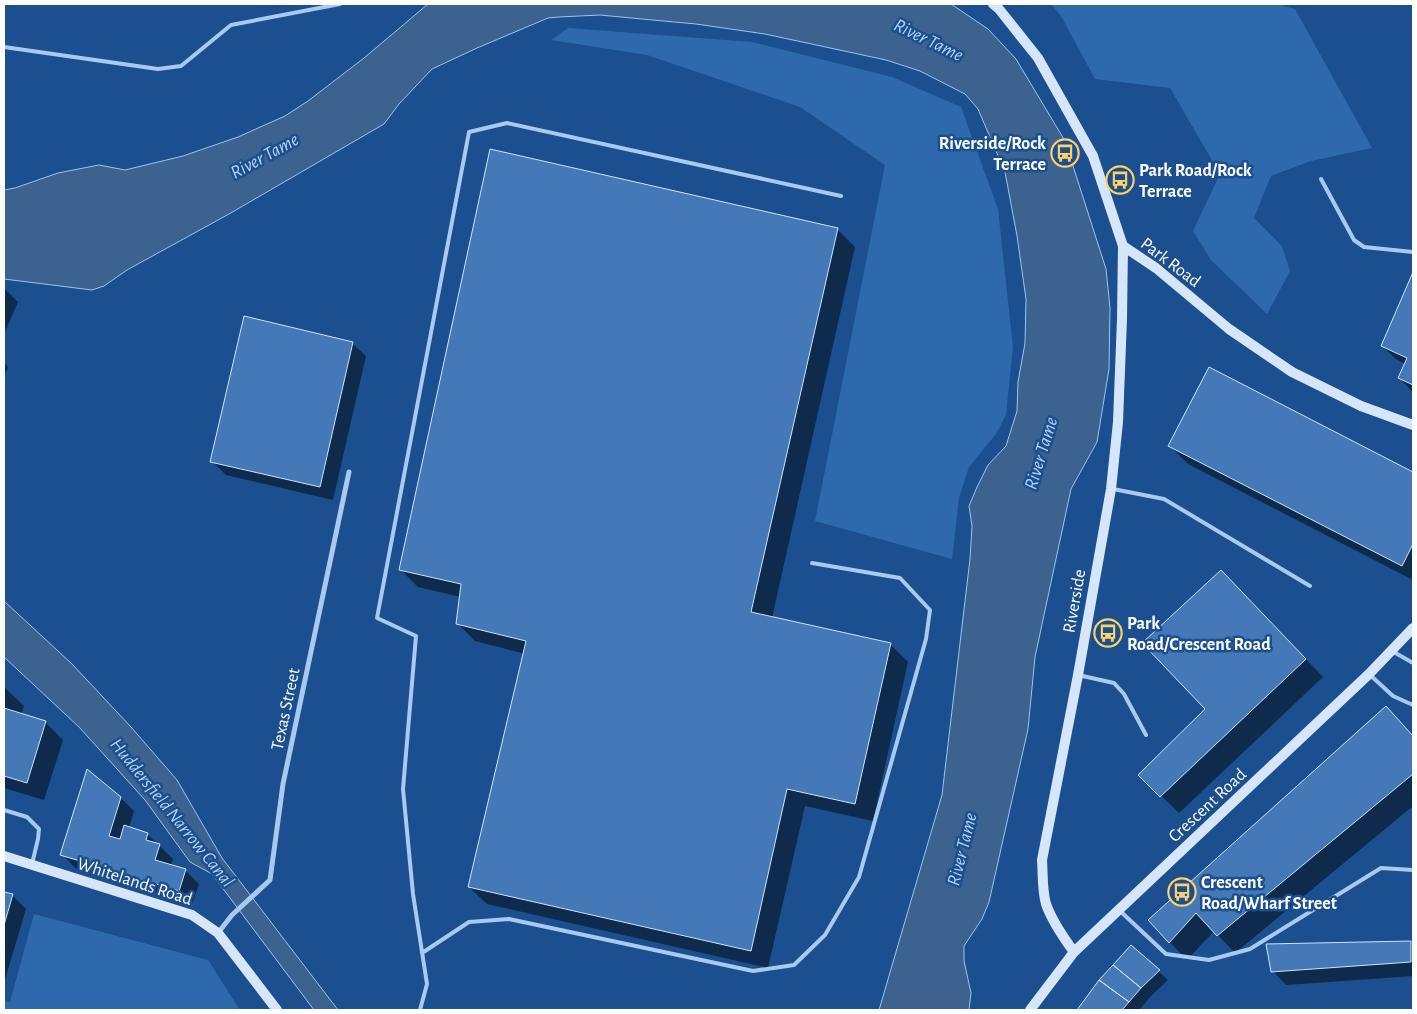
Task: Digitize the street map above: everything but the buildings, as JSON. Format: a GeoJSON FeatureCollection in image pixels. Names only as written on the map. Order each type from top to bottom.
{"type":"FeatureCollection","features":[{"type":"Feature","properties":{"kind":"main road","name":"Park Road"},"geometry":{"type":"LineString","coordinates":[[993,4],[1000,9],[1038,58],[1093,156],[1123,246],[1156,268],[1229,329],[1292,372],[1361,406],[1413,425]]}},
{"type":"Feature","properties":{"kind":"main road","name":"Riverside"},"geometry":{"type":"LineString","coordinates":[[1074,952],[1059,932],[1046,904],[1042,860],[1078,675],[1111,489],[1118,413],[1123,246]]}},
{"type":"Feature","properties":{"kind":"main road","name":"Crescent Road"},"geometry":{"type":"LineString","coordinates":[[1030,1010],[1074,952],[1369,674],[1413,628]]}},
{"type":"Feature","properties":{"kind":"main road","name":"Whitelands Road"},"geometry":{"type":"LineString","coordinates":[[4,856],[192,915],[218,933],[277,1010]]}},
{"type":"Feature","properties":{"kind":"street","name":"Texas Street"},"geometry":{"type":"LineString","coordinates":[[218,933],[232,915],[270,880],[283,784],[349,472]]}},
{"type":"Feature","properties":{"kind":"lane"},"geometry":{"type":"LineString","coordinates":[[4,47],[158,69],[181,66],[231,25],[340,4]]}},
{"type":"Feature","properties":{"kind":"lane"},"geometry":{"type":"LineString","coordinates":[[420,1010],[427,984],[412,894],[403,788],[416,636],[377,618],[469,132],[507,123],[840,196]]}},
{"type":"Feature","properties":{"kind":"lane"},"geometry":{"type":"LineString","coordinates":[[1321,179],[1354,240],[1364,247],[1413,252]]}},
{"type":"Feature","properties":{"kind":"lane"},"geometry":{"type":"LineString","coordinates":[[1111,489],[1164,499],[1310,586]]}},
{"type":"Feature","properties":{"kind":"lane"},"geometry":{"type":"LineString","coordinates":[[422,953],[469,922],[509,919],[753,971],[794,965],[825,935],[860,877],[926,639],[930,610],[900,578],[812,563]]}},
{"type":"Feature","properties":{"kind":"lane"},"geometry":{"type":"LineString","coordinates":[[1392,651],[1413,663]]}},
{"type":"Feature","properties":{"kind":"lane"},"geometry":{"type":"LineString","coordinates":[[1369,674],[1393,696],[1413,706]]}},
{"type":"Feature","properties":{"kind":"lane"},"geometry":{"type":"LineString","coordinates":[[1078,675],[1114,683],[1124,694],[1146,735]]}},
{"type":"Feature","properties":{"kind":"lane"},"geometry":{"type":"LineString","coordinates":[[4,810],[27,817],[39,830],[32,864]]}},
{"type":"Feature","properties":{"kind":"lane"},"geometry":{"type":"LineString","coordinates":[[1119,910],[1166,954],[1209,960],[1250,949],[1381,868],[1413,870]]}},
{"type":"Feature","properties":{"kind":"shaded area"},"geometry":{"type":"Polygon","coordinates":[[[1051,4],[1277,4],[1295,9],[1372,148],[1311,161],[1271,176],[1254,218],[1282,246],[1290,271],[1267,314],[1211,260],[1193,231],[1220,174],[1170,88],[1095,79],[1061,16],[1051,4]]]}},
{"type":"Feature","properties":{"kind":"shaded area"},"geometry":{"type":"Polygon","coordinates":[[[568,28],[752,42],[892,77],[961,107],[998,209],[1013,347],[1006,415],[996,434],[969,467],[959,498],[952,559],[815,521],[885,165],[800,107],[647,55],[551,40],[568,28]]]}},
{"type":"Feature","properties":{"kind":"shaded area"},"geometry":{"type":"Polygon","coordinates":[[[34,914],[208,960],[240,1010],[4,1010],[4,1001],[10,1002],[34,914]]]}},
{"type":"Feature","properties":{"kind":"water","name":"River Tame"},"geometry":{"type":"Polygon","coordinates":[[[428,4],[951,4],[988,29],[1016,59],[1065,141],[1106,269],[1110,308],[1109,369],[1097,442],[1071,489],[1035,657],[1028,729],[989,902],[982,919],[964,946],[964,961],[971,993],[969,1010],[879,1010],[942,795],[970,559],[972,526],[969,506],[988,465],[1006,446],[1017,411],[1018,382],[1025,343],[1026,299],[1005,172],[978,109],[965,94],[920,71],[886,60],[765,34],[696,24],[600,15],[548,18],[432,69],[399,104],[384,124],[229,214],[127,270],[104,286],[92,290],[4,279],[4,190],[58,173],[99,165],[125,170],[183,156],[238,137],[285,116],[308,101],[364,58],[428,4]]]}},
{"type":"Feature","properties":{"kind":"water","name":"Huddersfield Narrow Canal"},"geometry":{"type":"Polygon","coordinates":[[[4,601],[72,664],[177,780],[222,858],[338,1010],[314,1010],[212,874],[190,862],[145,800],[79,727],[4,657],[4,601]]]}},
{"type":"Feature","properties":{"kind":"place","name":"Riverside/Rock Terrace"},"geometry":{"type":"Point","coordinates":[1065,153]}},
{"type":"Feature","properties":{"kind":"place","name":"Park Road/Rock Terrace"},"geometry":{"type":"Point","coordinates":[1120,180]}},
{"type":"Feature","properties":{"kind":"place","name":"Park Road/Crescent Road"},"geometry":{"type":"Point","coordinates":[1108,633]}},
{"type":"Feature","properties":{"kind":"place","name":"Crescent Road/Wharf Street"},"geometry":{"type":"Point","coordinates":[1182,892]}}]}
